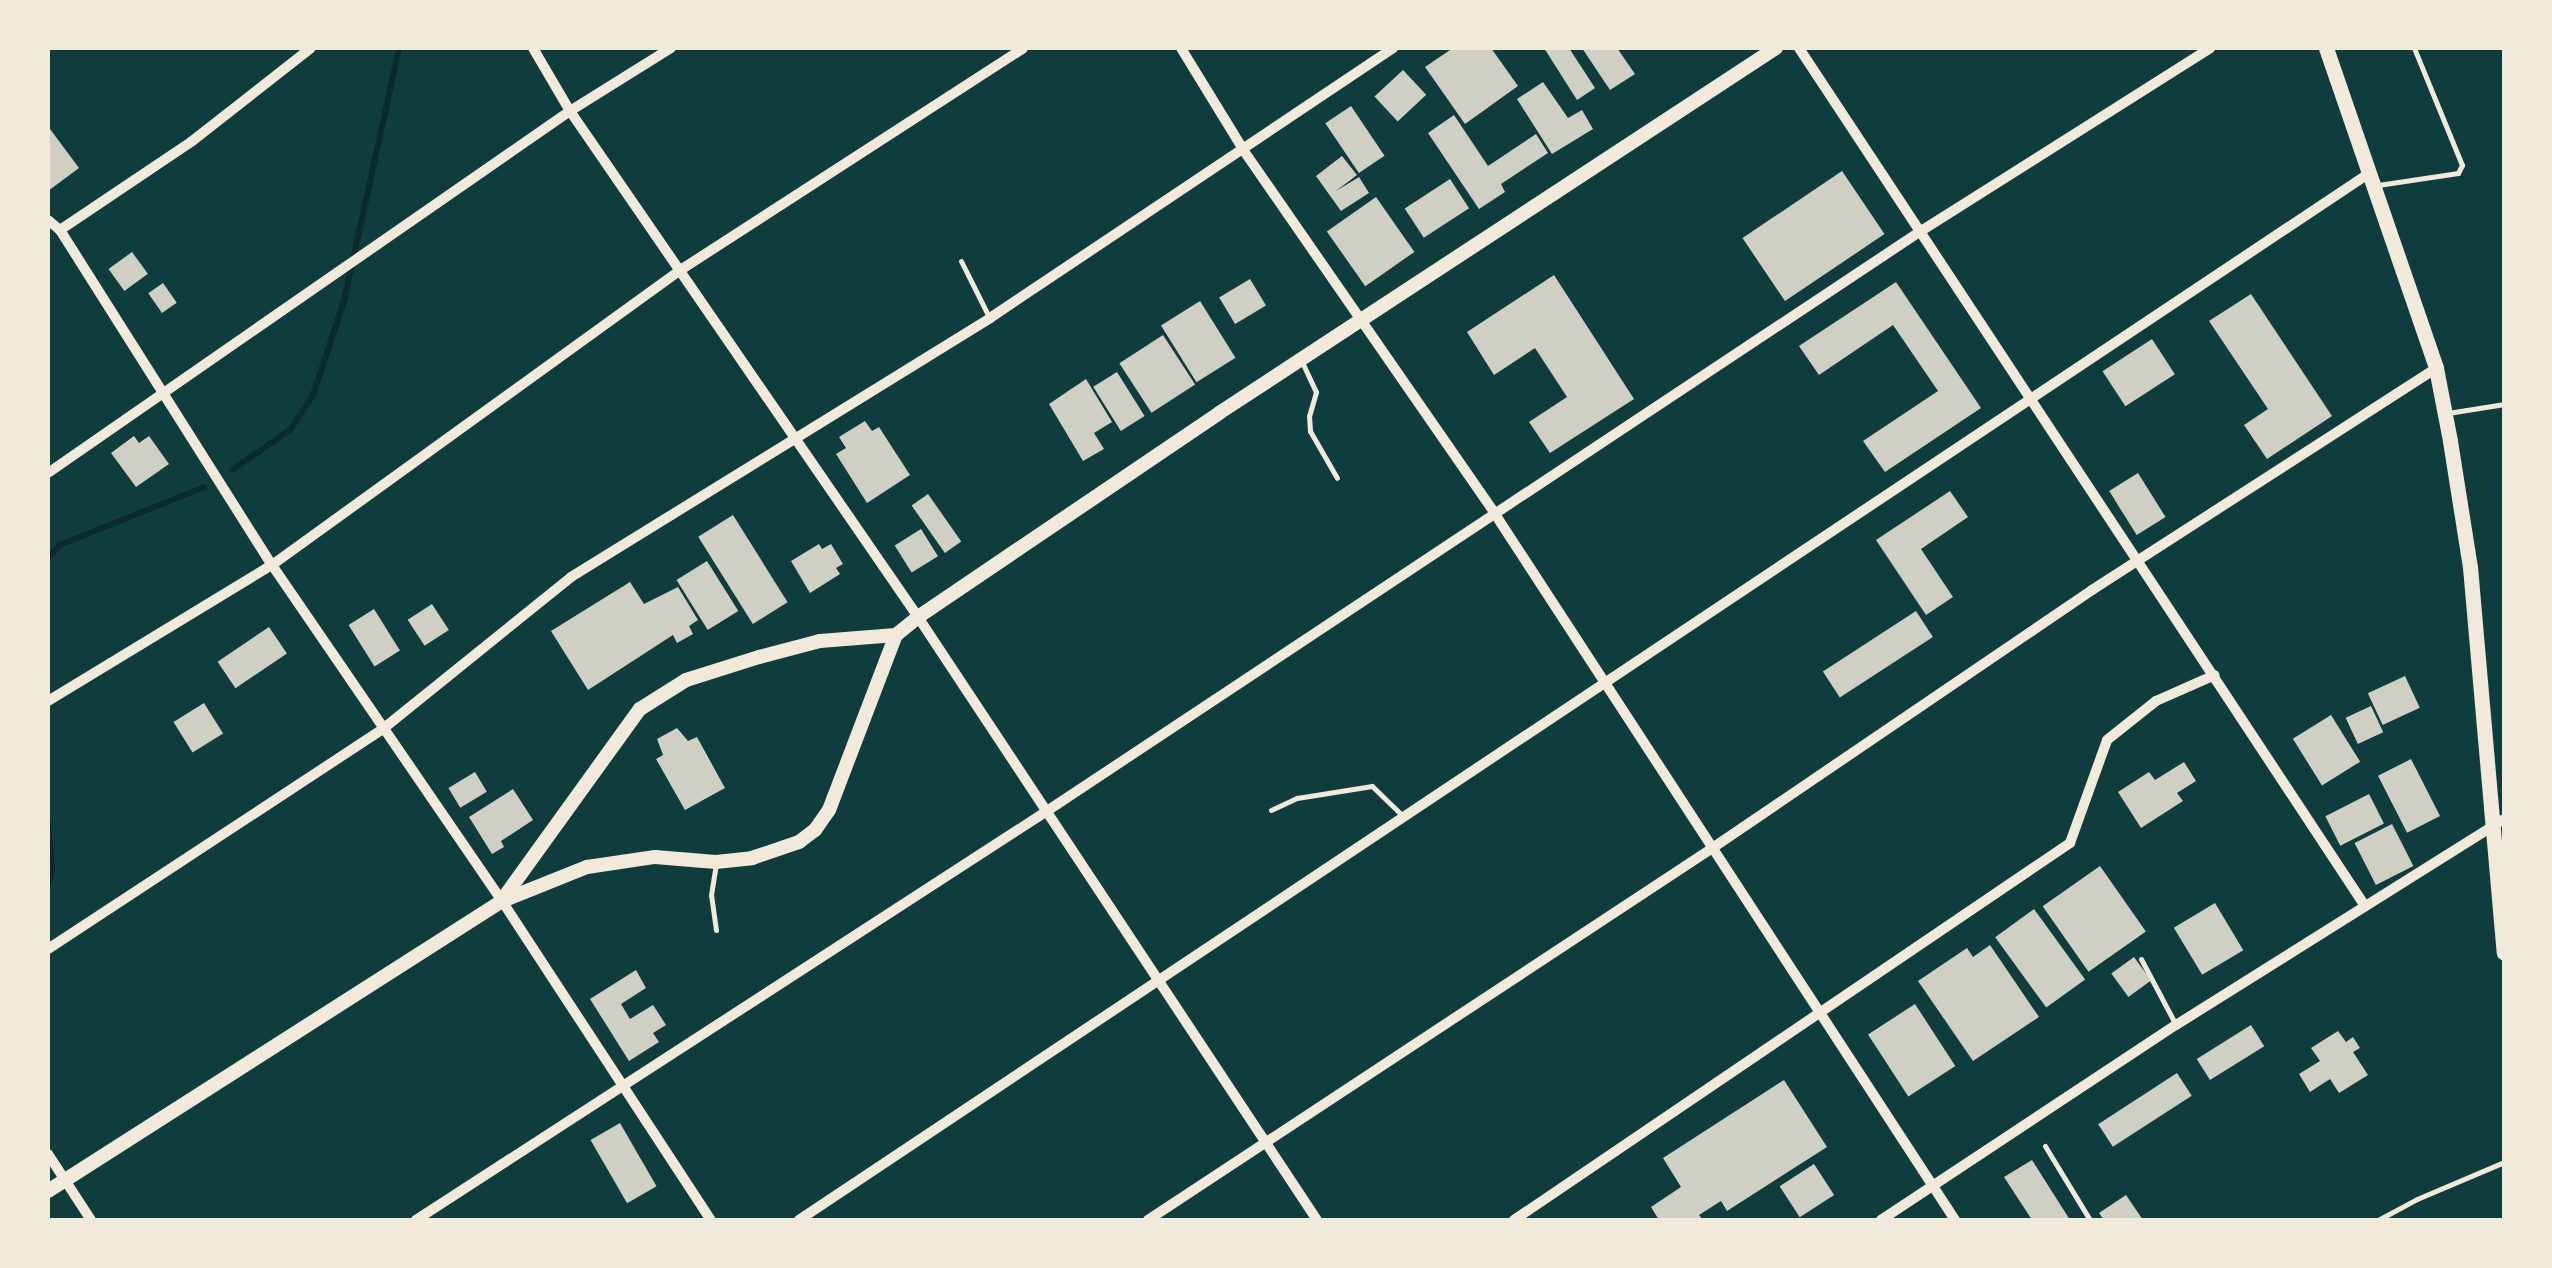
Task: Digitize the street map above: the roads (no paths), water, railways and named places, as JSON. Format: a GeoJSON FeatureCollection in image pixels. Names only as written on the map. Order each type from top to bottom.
{"type":"FeatureCollection","features":[{"type":"Feature","properties":{"kind":"main road"},"geometry":{"type":"LineString","coordinates":[[2326,48],[2436,368],[2470,567],[2499,822],[2504,953]]}},
{"type":"Feature","properties":{"kind":"street"},"geometry":{"type":"LineString","coordinates":[[60,230],[191,142],[311,48]]}},
{"type":"Feature","properties":{"kind":"street"},"geometry":{"type":"LineString","coordinates":[[533,48],[570,111],[799,440],[1317,1220]]}},
{"type":"Feature","properties":{"kind":"street"},"geometry":{"type":"LineString","coordinates":[[48,473],[570,111],[671,48]]}},
{"type":"Feature","properties":{"kind":"street"},"geometry":{"type":"LineString","coordinates":[[48,702],[272,565],[682,269],[1022,48]]}},
{"type":"Feature","properties":{"kind":"street"},"geometry":{"type":"LineString","coordinates":[[1181,48],[1244,151],[1495,514],[1955,1220]]}},
{"type":"Feature","properties":{"kind":"street"},"geometry":{"type":"LineString","coordinates":[[48,949],[384,728],[572,576],[799,440],[990,318],[1393,48]]}},
{"type":"Feature","properties":{"kind":"street"},"geometry":{"type":"LineString","coordinates":[[48,1191],[502,901],[587,867],[655,857],[716,862],[777,852],[815,830],[830,810],[896,635],[918,617],[1300,359],[1776,48]]}},
{"type":"Feature","properties":{"kind":"street"},"geometry":{"type":"LineString","coordinates":[[1799,48],[2365,906]]}},
{"type":"Feature","properties":{"kind":"street"},"geometry":{"type":"LineString","coordinates":[[416,1220],[1046,811],[1920,231],[2210,48]]}},
{"type":"Feature","properties":{"kind":"street"},"geometry":{"type":"LineString","coordinates":[[799,1220],[2033,398],[2370,180]]}},
{"type":"Feature","properties":{"kind":"street"},"geometry":{"type":"LineString","coordinates":[[48,220],[60,230],[272,565],[502,901],[710,1220]]}},
{"type":"Feature","properties":{"kind":"street"},"geometry":{"type":"LineString","coordinates":[[1148,1220],[2140,560],[2436,368]]}},
{"type":"Feature","properties":{"kind":"street"},"geometry":{"type":"LineString","coordinates":[[502,901],[640,708],[686,680],[759,657],[820,641],[896,635]]}},
{"type":"Feature","properties":{"kind":"street"},"geometry":{"type":"LineString","coordinates":[[1514,1220],[2070,843],[2107,740],[2156,701],[2214,675]]}},
{"type":"Feature","properties":{"kind":"street"},"geometry":{"type":"LineString","coordinates":[[1880,1220],[2176,1025],[2499,822]]}},
{"type":"Feature","properties":{"kind":"street"},"geometry":{"type":"LineString","coordinates":[[48,1154],[91,1220]]}},
{"type":"Feature","properties":{"kind":"lane"},"geometry":{"type":"LineString","coordinates":[[2370,180],[2458,173],[2462,165],[2414,48]]}},
{"type":"Feature","properties":{"kind":"lane"},"geometry":{"type":"LineString","coordinates":[[962,261],[990,318]]}},
{"type":"Feature","properties":{"kind":"lane"},"geometry":{"type":"LineString","coordinates":[[1300,359],[1316,392],[1310,431],[1337,478]]}},
{"type":"Feature","properties":{"kind":"lane"},"geometry":{"type":"LineString","coordinates":[[2444,414],[2504,404]]}},
{"type":"Feature","properties":{"kind":"lane"},"geometry":{"type":"LineString","coordinates":[[1271,810],[1296,798],[1372,786],[1403,816]]}},
{"type":"Feature","properties":{"kind":"lane"},"geometry":{"type":"LineString","coordinates":[[716,862],[711,896],[716,930]]}},
{"type":"Feature","properties":{"kind":"lane"},"geometry":{"type":"LineString","coordinates":[[2141,959],[2176,1025]]}},
{"type":"Feature","properties":{"kind":"lane"},"geometry":{"type":"LineString","coordinates":[[2046,1146],[2090,1220]]}},
{"type":"Feature","properties":{"kind":"lane"},"geometry":{"type":"LineString","coordinates":[[2378,1220],[2504,1162]]}},
{"type":"Feature","properties":{"kind":"waterway"},"geometry":{"type":"LineString","coordinates":[[232,470],[290,430],[313,395],[344,301],[399,48]]}},
{"type":"Feature","properties":{"kind":"waterway"},"geometry":{"type":"LineString","coordinates":[[48,558],[60,545],[204,487]]}},
{"type":"Feature","properties":{"kind":"waterway"},"geometry":{"type":"LineString","coordinates":[[48,822],[52,869],[48,884]]}}]}
